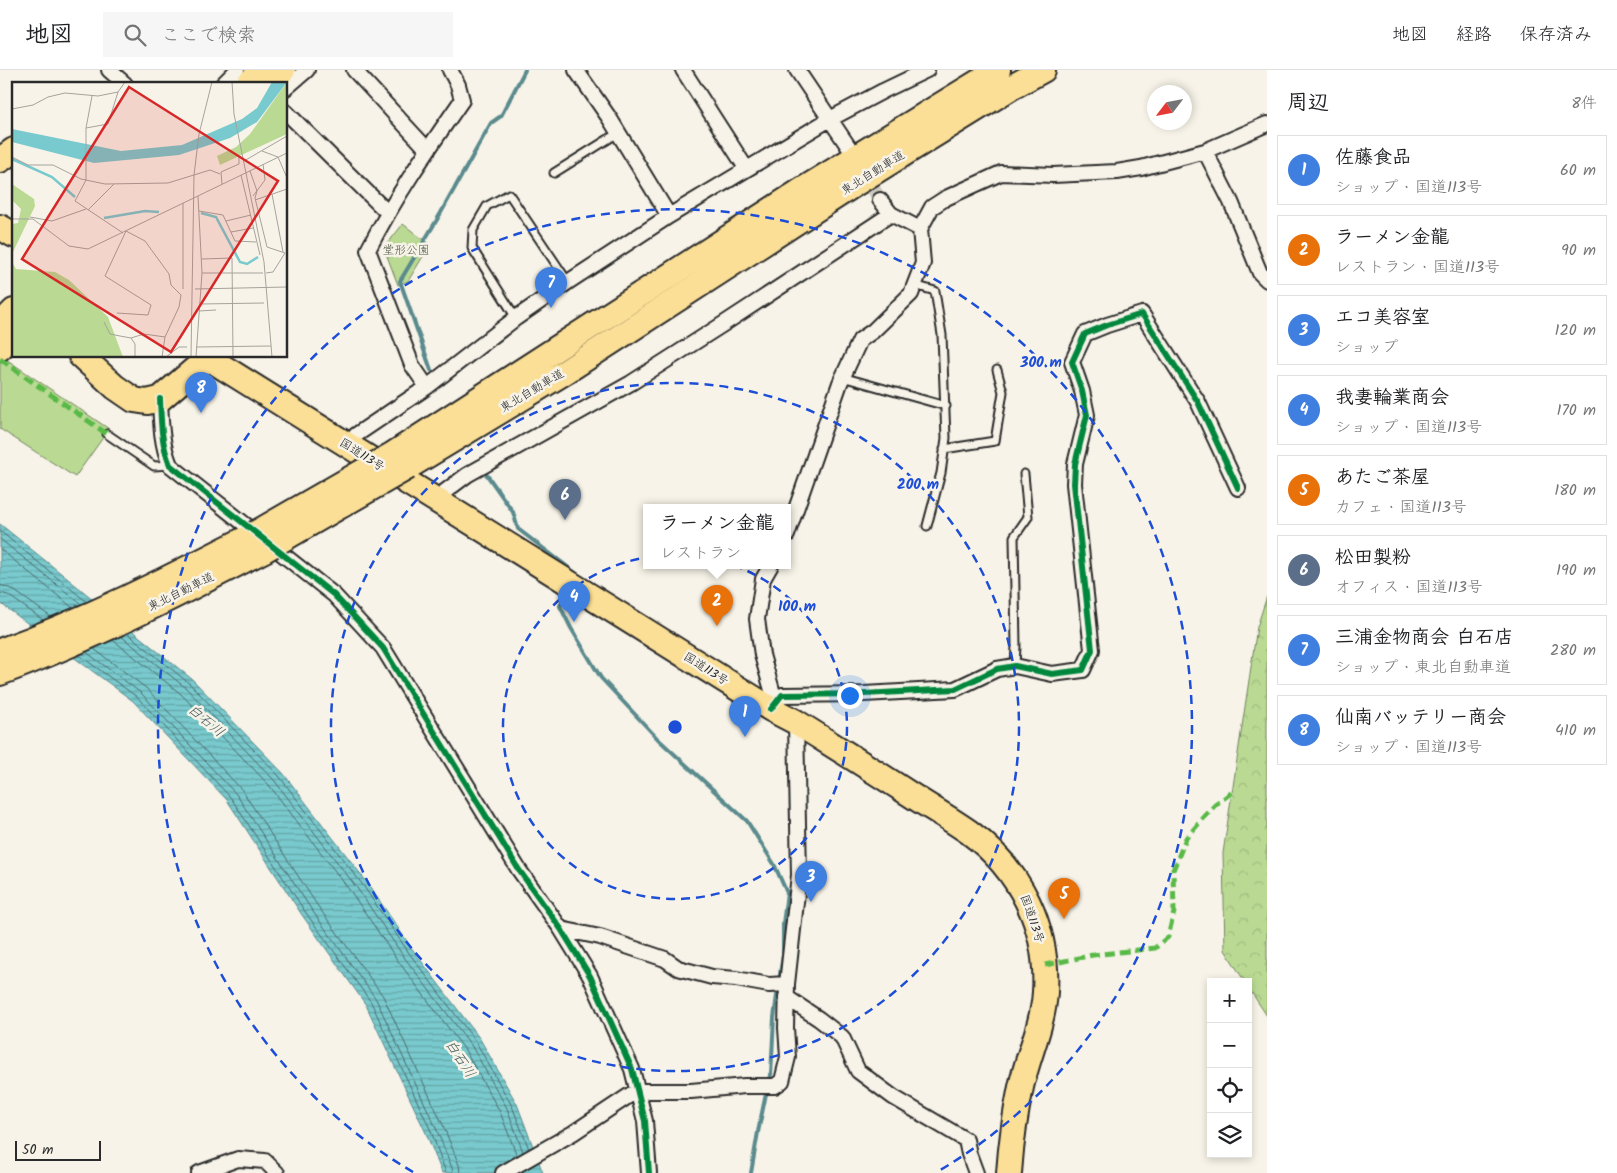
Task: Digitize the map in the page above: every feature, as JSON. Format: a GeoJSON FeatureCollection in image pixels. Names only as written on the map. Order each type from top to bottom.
{"type":"FeatureCollection","features":[{"type":"Feature","properties":{"kind":"highway"},"geometry":{"type":"LineString","coordinates":[[250,82],[262,70]]}},
{"type":"Feature","properties":{"kind":"highway"},"geometry":{"type":"LineString","coordinates":[[270,82],[283,70]]}},
{"type":"Feature","properties":{"kind":"highway","name":"東北自動車道"},"geometry":{"type":"LineString","coordinates":[[0,673],[112,626],[264,550],[799,192],[998,70]]}},
{"type":"Feature","properties":{"kind":"highway","name":"東北自動車道"},"geometry":{"type":"LineString","coordinates":[[0,651],[95,612],[191,566],[399,461],[565,372],[855,184],[1010,88],[1043,70]]}},
{"type":"Feature","properties":{"kind":"highway"},"geometry":{"type":"LineString","coordinates":[[0,160],[12,151]]}},
{"type":"Feature","properties":{"kind":"highway"},"geometry":{"type":"LineString","coordinates":[[0,227],[12,235]]}},
{"type":"Feature","properties":{"kind":"highway"},"geometry":{"type":"LineString","coordinates":[[84,358],[115,387],[134,400],[147,402],[160,399],[206,358]]}},
{"type":"Feature","properties":{"kind":"highway","name":"国道113号"},"geometry":{"type":"LineString","coordinates":[[209,358],[771,709],[796,722],[969,832],[996,855],[1017,880],[1030,905],[1039,934],[1045,966],[1045,992],[1041,1020],[1021,1087],[1009,1173]]}},
{"type":"Feature","properties":{"kind":"street"},"geometry":{"type":"LineString","coordinates":[[109,70],[123,82]]}},
{"type":"Feature","properties":{"kind":"street"},"geometry":{"type":"LineString","coordinates":[[226,82],[237,70]]}},
{"type":"Feature","properties":{"kind":"street"},"geometry":{"type":"LineString","coordinates":[[288,86],[307,70]]}},
{"type":"Feature","properties":{"kind":"street"},"geometry":{"type":"LineString","coordinates":[[354,70],[428,150]]}},
{"type":"Feature","properties":{"kind":"street"},"geometry":{"type":"LineString","coordinates":[[426,388],[412,365],[368,250],[387,212],[462,100],[458,85],[450,70]]}},
{"type":"Feature","properties":{"kind":"street"},"geometry":{"type":"LineString","coordinates":[[576,70],[618,133],[668,216]]}},
{"type":"Feature","properties":{"kind":"street"},"geometry":{"type":"LineString","coordinates":[[683,70],[746,168]]}},
{"type":"Feature","properties":{"kind":"street"},"geometry":{"type":"LineString","coordinates":[[797,70],[850,149]]}},
{"type":"Feature","properties":{"kind":"street"},"geometry":{"type":"LineString","coordinates":[[348,446],[356,434],[426,388],[516,318],[668,216],[746,168],[911,73],[927,70]]}},
{"type":"Feature","properties":{"kind":"street"},"geometry":{"type":"LineString","coordinates":[[288,114],[387,212]]}},
{"type":"Feature","properties":{"kind":"street"},"geometry":{"type":"LineString","coordinates":[[791,524],[842,377],[860,340],[873,331],[911,294],[923,263],[920,229],[932,207],[946,198],[1001,173],[1052,175],[1117,172],[1141,168],[1205,151],[1267,124]]}},
{"type":"Feature","properties":{"kind":"street"},"geometry":{"type":"LineString","coordinates":[[1205,151],[1232,202],[1260,273],[1267,280]]}},
{"type":"Feature","properties":{"kind":"street"},"geometry":{"type":"LineString","coordinates":[[880,200],[891,214],[920,229]]}},
{"type":"Feature","properties":{"kind":"street"},"geometry":{"type":"LineString","coordinates":[[435,499],[467,476],[631,383],[891,214]]}},
{"type":"Feature","properties":{"kind":"street"},"geometry":{"type":"LineString","coordinates":[[771,709],[782,695],[864,694],[955,689],[997,669],[1014,666],[1052,674],[1083,670],[1092,650],[1074,484],[1075,464],[1087,415],[1082,391],[1072,362],[1085,334],[1142,314],[1198,402],[1238,488]]}},
{"type":"Feature","properties":{"kind":"street"},"geometry":{"type":"LineString","coordinates":[[160,399],[162,438],[164,451],[170,465],[334,595],[382,648],[519,870],[561,929],[590,976],[632,1069],[645,1121],[649,1173]]}},
{"type":"Feature","properties":{"kind":"street"},"geometry":{"type":"LineString","coordinates":[[769,569],[763,580],[757,619],[762,655],[774,697],[771,709]]}},
{"type":"Feature","properties":{"kind":"street"},"geometry":{"type":"LineString","coordinates":[[503,1173],[563,1138],[636,1091],[699,1091],[745,1086],[775,1086],[782,1081],[788,1057],[781,988],[799,875],[796,722]]}},
{"type":"Feature","properties":{"kind":"street"},"geometry":{"type":"LineString","coordinates":[[561,929],[600,937],[648,952],[665,959],[678,968],[704,975],[781,988],[842,1036],[858,1071],[893,1097],[966,1140],[976,1173]]}},
{"type":"Feature","properties":{"kind":"street"},"geometry":{"type":"LineString","coordinates":[[199,1173],[238,1160],[265,1161],[277,1173]]}},
{"type":"Feature","properties":{"kind":"lane"},"geometry":{"type":"LineString","coordinates":[[554,173],[618,133]]}},
{"type":"Feature","properties":{"kind":"lane"},"geometry":{"type":"LineString","coordinates":[[516,318],[472,248],[473,230],[487,206],[509,194],[568,282]]}},
{"type":"Feature","properties":{"kind":"lane"},"geometry":{"type":"LineString","coordinates":[[914,285],[935,291],[942,335],[946,406],[946,438],[941,473],[927,526]]}},
{"type":"Feature","properties":{"kind":"lane"},"geometry":{"type":"LineString","coordinates":[[944,449],[995,441],[1003,392],[997,370]]}},
{"type":"Feature","properties":{"kind":"lane"},"geometry":{"type":"LineString","coordinates":[[842,377],[946,406]]}},
{"type":"Feature","properties":{"kind":"lane"},"geometry":{"type":"LineString","coordinates":[[107,434],[154,466],[170,465]]}},
{"type":"Feature","properties":{"kind":"lane"},"geometry":{"type":"LineString","coordinates":[[1014,666],[1016,646],[1014,537],[1028,517],[1024,474]]}},
{"type":"Feature","properties":{"kind":"green space","name":"堂形公園"},"geometry":{"type":"Polygon","coordinates":[[[403,224],[430,245],[408,281],[398,285],[384,248],[403,224]]]}},
{"type":"Feature","properties":{"kind":"green space"},"geometry":{"type":"Polygon","coordinates":[[[0,355],[109,429],[75,477],[0,429],[0,355]]]}},
{"type":"Feature","properties":{"kind":"green space"},"geometry":{"type":"Polygon","coordinates":[[[1267,596],[1267,1016],[1252,993],[1252,978],[1242,978],[1225,950],[1223,853],[1257,627],[1267,596]]]}},
{"type":"Feature","properties":{"kind":"water","name":"白石川"},"geometry":{"type":"Polygon","coordinates":[[[0,524],[193,680],[283,773],[366,881],[413,950],[480,1039],[517,1104],[543,1173],[442,1173],[426,1133],[366,1005],[302,915],[227,800],[133,701],[0,603],[0,524]]]}},
{"type":"Feature","properties":{"kind":"waterway"},"geometry":{"type":"LineString","coordinates":[[431,370],[400,281],[491,123],[501,116],[525,70]]}},
{"type":"Feature","properties":{"kind":"waterway"},"geometry":{"type":"LineString","coordinates":[[487,475],[513,512],[518,529],[577,574]]}},
{"type":"Feature","properties":{"kind":"waterway"},"geometry":{"type":"LineString","coordinates":[[565,596],[560,606],[601,678],[658,739],[747,821],[774,864],[787,893],[783,924],[783,955],[779,981]]}},
{"type":"Feature","properties":{"kind":"waterway"},"geometry":{"type":"LineString","coordinates":[[769,1083],[778,988]]}},
{"type":"Feature","properties":{"kind":"waterway"},"geometry":{"type":"LineString","coordinates":[[751,1173],[767,1089]]}},
{"type":"Feature","properties":{"kind":"tunnel"},"geometry":{"type":"LineString","coordinates":[[863,171],[880,200]]}},
{"type":"Feature","properties":{"kind":"marked path"},"geometry":{"type":"LineString","coordinates":[[0,359],[107,434]]}},
{"type":"Feature","properties":{"kind":"marked path"},"geometry":{"type":"LineString","coordinates":[[1045,965],[1093,955],[1155,948],[1168,937],[1174,912],[1173,870],[1186,838],[1215,805],[1235,790]]}},
{"type":"Feature","properties":{"kind":"cycle path"},"geometry":{"type":"LineString","coordinates":[[771,709],[782,695],[864,694],[955,689],[997,669],[1015,666],[1052,674],[1083,670],[1092,650],[1074,484],[1075,464],[1087,415],[1082,391],[1072,362],[1085,334],[1142,314],[1198,402],[1238,488]]}},
{"type":"Feature","properties":{"kind":"cycle path"},"geometry":{"type":"LineString","coordinates":[[160,399],[163,441],[170,465],[334,595],[383,648],[519,870],[561,929],[590,976],[632,1069],[645,1121],[649,1173]]}},
{"type":"Feature","properties":{"kind":"place","name":"三浦金物商会 白石店"},"geometry":{"type":"Point","coordinates":[551,308]}},
{"type":"Feature","properties":{"kind":"place","name":"仙南バッテリー商会"},"geometry":{"type":"Point","coordinates":[201,413]}},
{"type":"Feature","properties":{"kind":"place","name":"松田製粉"},"geometry":{"type":"Point","coordinates":[565,520]}},
{"type":"Feature","properties":{"kind":"place","name":"我妻輪業商会"},"geometry":{"type":"Point","coordinates":[574,622]}},
{"type":"Feature","properties":{"kind":"place","name":"ラーメン金龍"},"geometry":{"type":"Point","coordinates":[717,626]}},
{"type":"Feature","properties":{"kind":"place","name":"佐藤食品"},"geometry":{"type":"Point","coordinates":[745,737]}},
{"type":"Feature","properties":{"kind":"place","name":"エコ美容室"},"geometry":{"type":"Point","coordinates":[811,902]}},
{"type":"Feature","properties":{"kind":"place","name":"あたご茶屋"},"geometry":{"type":"Point","coordinates":[1064,919]}}]}
